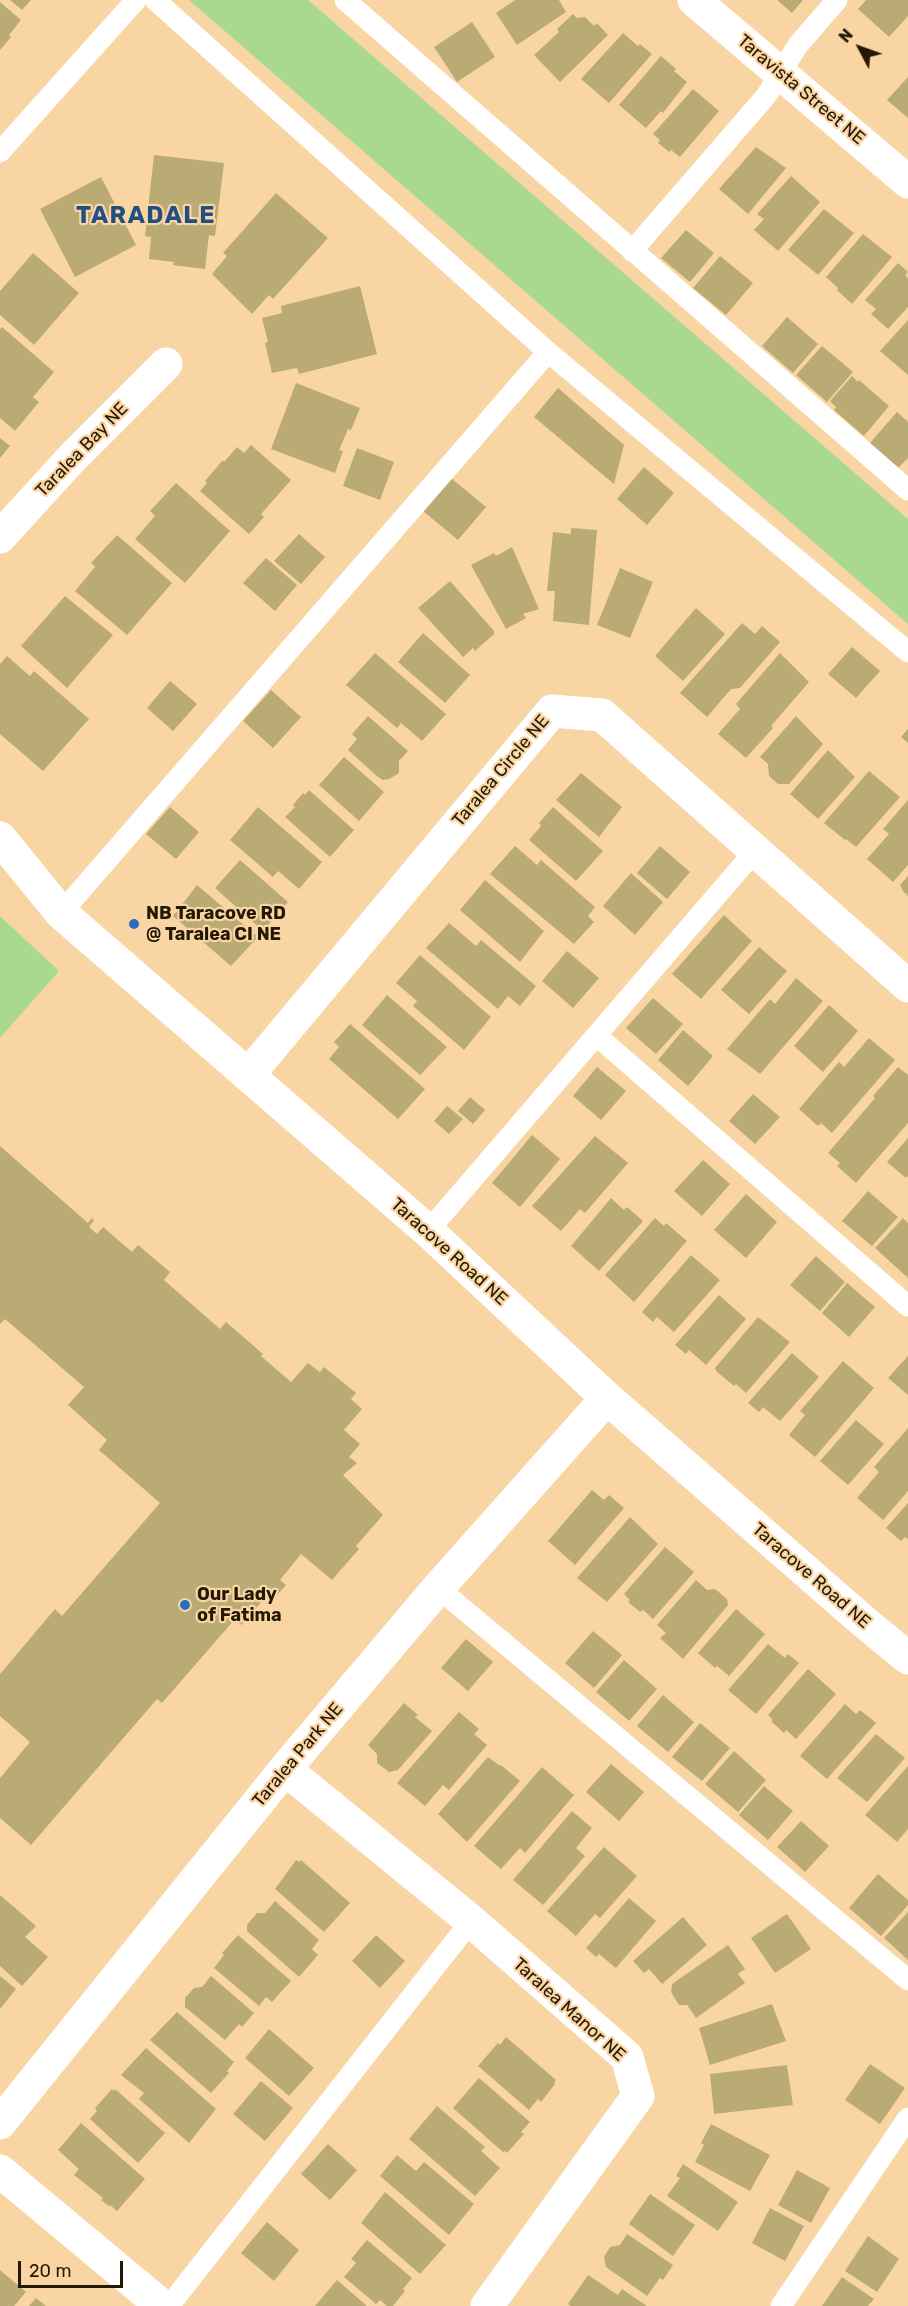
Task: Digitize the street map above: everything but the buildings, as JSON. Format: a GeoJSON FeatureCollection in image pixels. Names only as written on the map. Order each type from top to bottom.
{"type":"FeatureCollection","features":[{"type":"Feature","properties":{"kind":"street","name":"Taravista Street NE"},"geometry":{"type":"LineString","coordinates":[[694,0],[908,182]]}},
{"type":"Feature","properties":{"kind":"street","name":"Taralea Bay NE"},"geometry":{"type":"LineString","coordinates":[[0,537],[72,458],[166,364]]}},
{"type":"Feature","properties":{"kind":"street","name":"Taralea Circle NE"},"geometry":{"type":"LineString","coordinates":[[249,1074],[552,711],[602,715],[908,986]]}},
{"type":"Feature","properties":{"kind":"street","name":"Taracove Road NE"},"geometry":{"type":"LineString","coordinates":[[0,838],[61,913],[428,1231],[607,1398],[908,1658]]}},
{"type":"Feature","properties":{"kind":"street","name":"Taralea Park NE"},"geometry":{"type":"LineString","coordinates":[[0,2123],[285,1769],[438,1588],[607,1398]]}},
{"type":"Feature","properties":{"kind":"street","name":"Taralea Manor NE"},"geometry":{"type":"LineString","coordinates":[[285,1769],[471,1921],[627,2057],[638,2096],[487,2306]]}},
{"type":"Feature","properties":{"kind":"street"},"geometry":{"type":"LineString","coordinates":[[0,2171],[162,2306]]}},
{"type":"Feature","properties":{"kind":"lane"},"geometry":{"type":"LineString","coordinates":[[0,152],[136,0]]}},
{"type":"Feature","properties":{"kind":"lane"},"geometry":{"type":"LineString","coordinates":[[155,0],[548,352],[908,651]]}},
{"type":"Feature","properties":{"kind":"lane"},"geometry":{"type":"LineString","coordinates":[[345,0],[908,490]]}},
{"type":"Feature","properties":{"kind":"lane"},"geometry":{"type":"LineString","coordinates":[[632,251],[766,96],[798,45],[837,0]]}},
{"type":"Feature","properties":{"kind":"lane"},"geometry":{"type":"LineString","coordinates":[[61,913],[548,352]]}},
{"type":"Feature","properties":{"kind":"lane"},"geometry":{"type":"LineString","coordinates":[[428,1231],[755,851]]}},
{"type":"Feature","properties":{"kind":"lane"},"geometry":{"type":"LineString","coordinates":[[597,1036],[908,1306]]}},
{"type":"Feature","properties":{"kind":"lane"},"geometry":{"type":"LineString","coordinates":[[438,1588],[908,1980]]}},
{"type":"Feature","properties":{"kind":"lane"},"geometry":{"type":"LineString","coordinates":[[169,2306],[471,1921]]}},
{"type":"Feature","properties":{"kind":"lane"},"geometry":{"type":"LineString","coordinates":[[781,2306],[908,2118]]}},
{"type":"Feature","properties":{"kind":"green space"},"geometry":{"type":"Polygon","coordinates":[[[189,0],[308,0],[908,519],[908,624],[189,0]]]}},
{"type":"Feature","properties":{"kind":"green space"},"geometry":{"type":"Polygon","coordinates":[[[0,916],[59,971],[0,1038],[0,916]]]}},
{"type":"Feature","properties":{"kind":"place","name":"NB Taracove RD @ Taralea CI NE"},"geometry":{"type":"Point","coordinates":[134,924]}},
{"type":"Feature","properties":{"kind":"place","name":"Our Lady of Fatima"},"geometry":{"type":"Point","coordinates":[185,1605]}},
{"type":"Feature","properties":{"kind":"district","name":"TARADALE"},"geometry":{"type":"Point","coordinates":[146,216]}}]}
